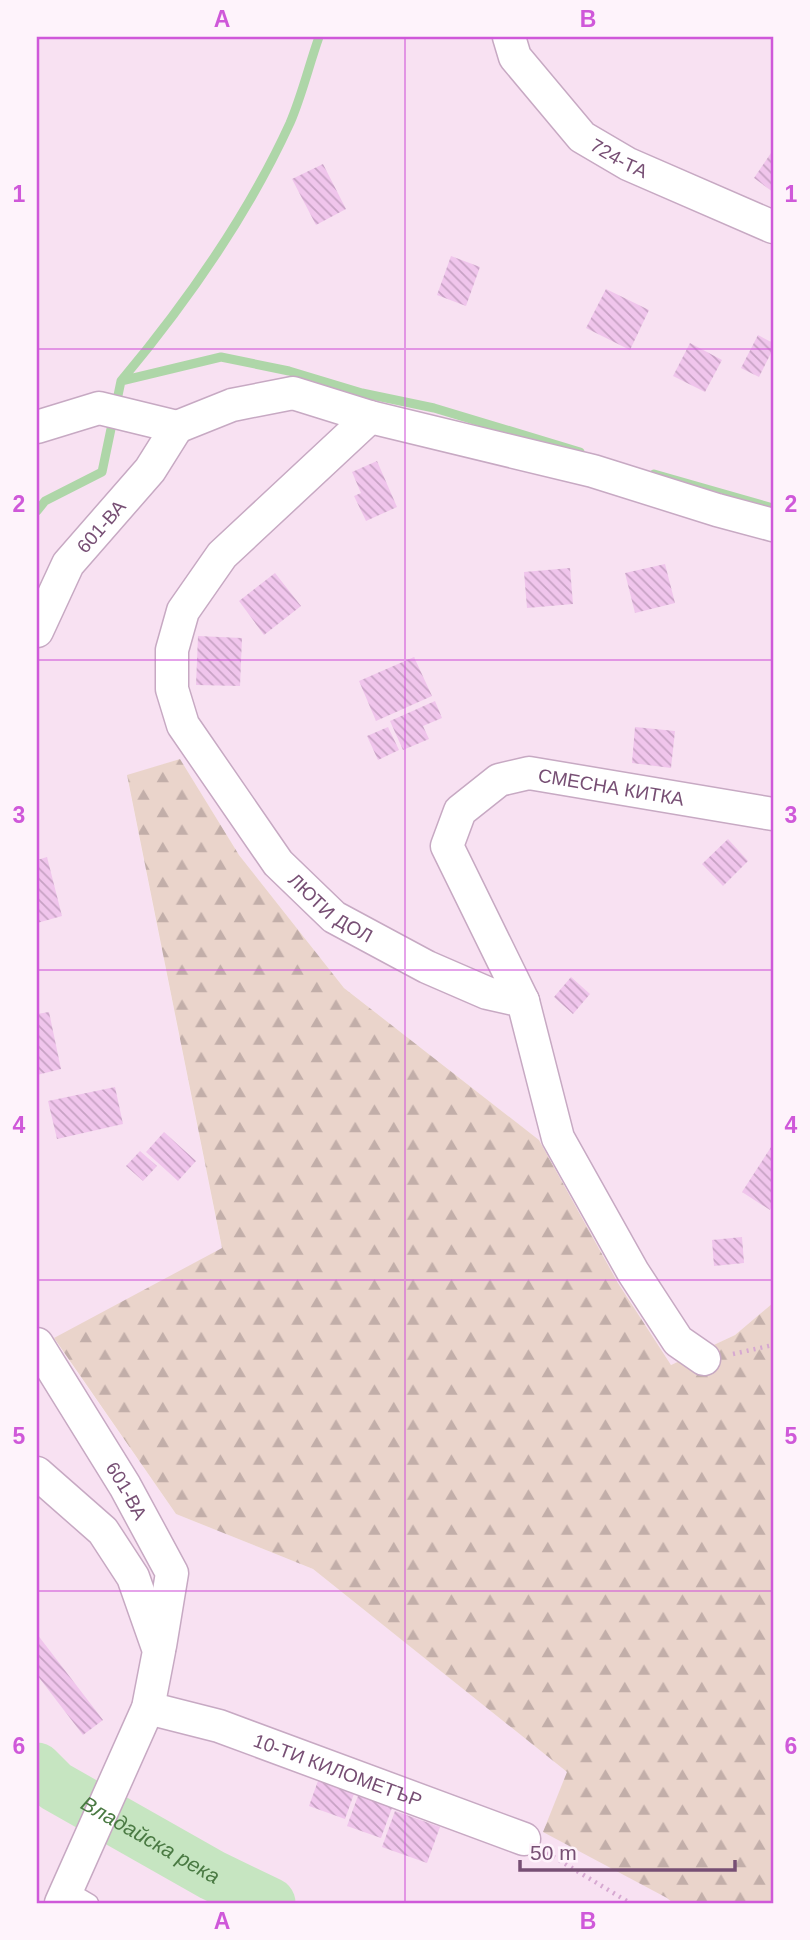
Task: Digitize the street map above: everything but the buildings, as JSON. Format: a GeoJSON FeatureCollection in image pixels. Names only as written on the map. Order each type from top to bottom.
{"type":"FeatureCollection","features":[{"type":"Feature","properties":{"kind":"street","name":"724-ТА"},"geometry":{"type":"LineString","coordinates":[[509,37],[515,57],[582,136],[628,164],[773,227]]}},
{"type":"Feature","properties":{"kind":"street"},"geometry":{"type":"LineString","coordinates":[[37,426],[99,408],[177,427],[232,405],[293,393],[370,417],[593,471],[773,525]]}},
{"type":"Feature","properties":{"kind":"street","name":"ЛЮТИ ДОЛ"},"geometry":{"type":"LineString","coordinates":[[370,417],[222,555],[183,611],[172,650],[172,689],[183,725],[278,863],[334,917],[427,967],[487,993],[523,1001]]}},
{"type":"Feature","properties":{"kind":"street","name":"601-ВА"},"geometry":{"type":"LineString","coordinates":[[37,631],[68,564],[150,470],[177,427]]}},
{"type":"Feature","properties":{"kind":"street","name":"СМЕСНА КИТКА"},"geometry":{"type":"LineString","coordinates":[[523,1001],[447,846],[460,811],[499,780],[529,773],[773,814]]}},
{"type":"Feature","properties":{"kind":"street"},"geometry":{"type":"LineString","coordinates":[[523,1001],[558,1138],[633,1272],[678,1341],[704,1359]]}},
{"type":"Feature","properties":{"kind":"street","name":"601-ВА"},"geometry":{"type":"LineString","coordinates":[[37,1344],[125,1486],[172,1573],[159,1651]]}},
{"type":"Feature","properties":{"kind":"street"},"geometry":{"type":"LineString","coordinates":[[37,1473],[103,1531],[133,1577],[159,1651],[148,1708],[82,1860],[73,1899]]}},
{"type":"Feature","properties":{"kind":"street","name":"10-ТИ КИЛОМЕТЪР"},"geometry":{"type":"LineString","coordinates":[[148,1708],[219,1726],[524,1839]]}},
{"type":"Feature","properties":{"kind":"path"},"geometry":{"type":"LineString","coordinates":[[704,1359],[773,1345]]}},
{"type":"Feature","properties":{"kind":"path"},"geometry":{"type":"LineString","coordinates":[[524,1839],[630,1903]]}},
{"type":"Feature","properties":{"kind":"shaded area"},"geometry":{"type":"Polygon","coordinates":[[[37,37],[773,37],[773,1303],[735,1335],[671,1365],[618,1283],[539,1140],[344,988],[239,855],[180,759],[127,776],[222,1249],[54,1339],[176,1514],[313,1569],[567,1772],[673,1903],[37,1903],[37,37]]]}},
{"type":"Feature","properties":{"kind":"green space"},"geometry":{"type":"Polygon","coordinates":[[[180,759],[239,855],[344,988],[539,1140],[618,1283],[671,1365],[735,1335],[773,1303],[773,1903],[673,1903],[543,1832],[567,1772],[313,1569],[176,1514],[54,1338],[222,1248],[127,775],[180,759]]]}},
{"type":"Feature","properties":{"kind":"waterway"},"geometry":{"type":"LineString","coordinates":[[121,381],[169,321],[214,258],[255,192],[290,123],[319,37]]}},
{"type":"Feature","properties":{"kind":"waterway"},"geometry":{"type":"LineString","coordinates":[[37,511],[45,501],[102,472],[121,381],[221,357],[289,371],[362,393],[434,408],[580,452]]}},
{"type":"Feature","properties":{"kind":"waterway"},"geometry":{"type":"LineString","coordinates":[[654,474],[773,508]]}},
{"type":"Feature","properties":{"kind":"waterway","name":"Владайска река"},"geometry":{"type":"LineString","coordinates":[[37,1768],[55,1786],[212,1875],[270,1903]]}}]}
